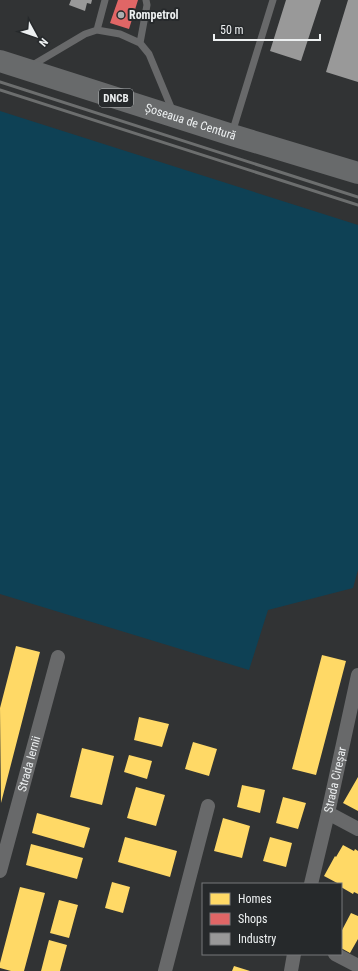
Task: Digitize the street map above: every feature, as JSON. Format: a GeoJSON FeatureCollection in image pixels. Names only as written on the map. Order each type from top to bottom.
{"type":"FeatureCollection","features":[{"type":"Feature","properties":{"kind":"main road","name":"Șoseaua de Centură"},"geometry":{"type":"LineString","coordinates":[[0,61],[232,135],[358,173]]}},
{"type":"Feature","properties":{"kind":"street","name":"Strada Iernii"},"geometry":{"type":"LineString","coordinates":[[0,871],[58,657]]}},
{"type":"Feature","properties":{"kind":"street","name":"Strada Cireșar"},"geometry":{"type":"LineString","coordinates":[[311,883],[358,675]]}},
{"type":"Feature","properties":{"kind":"street"},"geometry":{"type":"LineString","coordinates":[[165,971],[208,806]]}},
{"type":"Feature","properties":{"kind":"street"},"geometry":{"type":"LineString","coordinates":[[328,813],[358,829]]}},
{"type":"Feature","properties":{"kind":"street"},"geometry":{"type":"LineString","coordinates":[[291,971],[294,955]]}},
{"type":"Feature","properties":{"kind":"street"},"geometry":{"type":"LineString","coordinates":[[337,955],[358,966]]}},
{"type":"Feature","properties":{"kind":"lane"},"geometry":{"type":"LineString","coordinates":[[97,30],[105,0]]}},
{"type":"Feature","properties":{"kind":"lane"},"geometry":{"type":"LineString","coordinates":[[140,43],[147,5],[146,0]]}},
{"type":"Feature","properties":{"kind":"lane"},"geometry":{"type":"LineString","coordinates":[[232,135],[273,0]]}},
{"type":"Feature","properties":{"kind":"lane"},"geometry":{"type":"LineString","coordinates":[[26,69],[85,34],[97,30],[120,34],[140,43],[149,54],[176,117]]}},
{"type":"Feature","properties":{"kind":"shaded area"},"geometry":{"type":"Polygon","coordinates":[[[0,111],[358,225],[358,570],[353,588],[268,610],[249,670],[0,594],[0,111]]]}},
{"type":"Feature","properties":{"kind":"building: Homes"},"geometry":{"type":"Polygon","coordinates":[[[16,646],[40,652],[1,803],[0,708],[16,646]]]}},
{"type":"Feature","properties":{"kind":"building: Homes"},"geometry":{"type":"Polygon","coordinates":[[[322,655],[346,661],[316,775],[292,769],[322,655]]]}},
{"type":"Feature","properties":{"kind":"building: Homes"},"geometry":{"type":"Polygon","coordinates":[[[139,717],[169,724],[162,747],[134,740],[139,717]]]}},
{"type":"Feature","properties":{"kind":"building: Homes"},"geometry":{"type":"Polygon","coordinates":[[[193,742],[217,749],[209,776],[185,769],[193,742]]]}},
{"type":"Feature","properties":{"kind":"building: Homes"},"geometry":{"type":"Polygon","coordinates":[[[82,748],[114,756],[102,805],[70,797],[82,748]]]}},
{"type":"Feature","properties":{"kind":"building: Homes"},"geometry":{"type":"Polygon","coordinates":[[[129,755],[152,761],[147,779],[124,772],[129,755]]]}},
{"type":"Feature","properties":{"kind":"building: Homes"},"geometry":{"type":"Polygon","coordinates":[[[358,777],[358,811],[343,803],[358,777]]]}},
{"type":"Feature","properties":{"kind":"building: Homes"},"geometry":{"type":"Polygon","coordinates":[[[242,785],[265,790],[260,813],[237,807],[242,785]]]}},
{"type":"Feature","properties":{"kind":"building: Homes"},"geometry":{"type":"Polygon","coordinates":[[[136,787],[165,795],[156,826],[127,818],[136,787]]]}},
{"type":"Feature","properties":{"kind":"building: Homes"},"geometry":{"type":"Polygon","coordinates":[[[283,797],[306,803],[298,829],[276,823],[283,797]]]}},
{"type":"Feature","properties":{"kind":"building: Homes"},"geometry":{"type":"Polygon","coordinates":[[[37,813],[90,828],[84,848],[32,833],[37,813]]]}},
{"type":"Feature","properties":{"kind":"building: Homes"},"geometry":{"type":"Polygon","coordinates":[[[223,818],[250,826],[242,858],[214,851],[223,818]]]}},
{"type":"Feature","properties":{"kind":"building: Homes"},"geometry":{"type":"Polygon","coordinates":[[[125,837],[177,851],[170,877],[118,862],[125,837]]]}},
{"type":"Feature","properties":{"kind":"building: Homes"},"geometry":{"type":"Polygon","coordinates":[[[270,837],[292,843],[286,867],[263,861],[270,837]]]}},
{"type":"Feature","properties":{"kind":"building: Homes"},"geometry":{"type":"Polygon","coordinates":[[[31,844],[83,858],[77,879],[26,865],[31,844]]]}},
{"type":"Feature","properties":{"kind":"building: Homes"},"geometry":{"type":"Polygon","coordinates":[[[343,845],[354,851],[355,849],[358,851],[358,894],[354,892],[353,894],[342,888],[342,883],[337,883],[324,876],[335,856],[336,857],[343,845]]]}},
{"type":"Feature","properties":{"kind":"building: Homes"},"geometry":{"type":"Polygon","coordinates":[[[112,882],[130,887],[123,913],[105,908],[112,882]]]}},
{"type":"Feature","properties":{"kind":"building: Homes"},"geometry":{"type":"Polygon","coordinates":[[[20,887],[45,893],[24,971],[11,971],[0,968],[0,963],[20,887]]]}},
{"type":"Feature","properties":{"kind":"building: Homes"},"geometry":{"type":"Polygon","coordinates":[[[59,900],[78,905],[69,938],[50,933],[59,900]]]}},
{"type":"Feature","properties":{"kind":"building: Homes"},"geometry":{"type":"Polygon","coordinates":[[[351,913],[358,916],[358,939],[350,953],[342,949],[342,930],[351,913]]]}},
{"type":"Feature","properties":{"kind":"building: Homes"},"geometry":{"type":"Polygon","coordinates":[[[49,940],[67,945],[60,971],[41,971],[49,940]]]}},
{"type":"Feature","properties":{"kind":"building: Homes"},"geometry":{"type":"Polygon","coordinates":[[[234,966],[250,971],[232,971],[234,966]]]}},
{"type":"Feature","properties":{"kind":"building: Shops"},"geometry":{"type":"Polygon","coordinates":[[[118,0],[138,0],[129,29],[110,23],[118,0]]]}},
{"type":"Feature","properties":{"kind":"building: Industry"},"geometry":{"type":"Polygon","coordinates":[[[71,0],[92,0],[91,4],[87,3],[85,11],[69,5],[71,0]]]}},
{"type":"Feature","properties":{"kind":"building: Industry"},"geometry":{"type":"Polygon","coordinates":[[[286,0],[321,0],[301,61],[270,51],[286,0]]]}},
{"type":"Feature","properties":{"kind":"building: Industry"},"geometry":{"type":"Polygon","coordinates":[[[348,0],[358,0],[358,82],[326,72],[348,0]]]}},
{"type":"Feature","properties":{"kind":"railway"},"geometry":{"type":"LineString","coordinates":[[0,82],[358,197]]}},
{"type":"Feature","properties":{"kind":"railway"},"geometry":{"type":"LineString","coordinates":[[0,90],[358,205]]}},
{"type":"Feature","properties":{"kind":"place","name":"Rompetrol"},"geometry":{"type":"Point","coordinates":[121,15]}}]}
